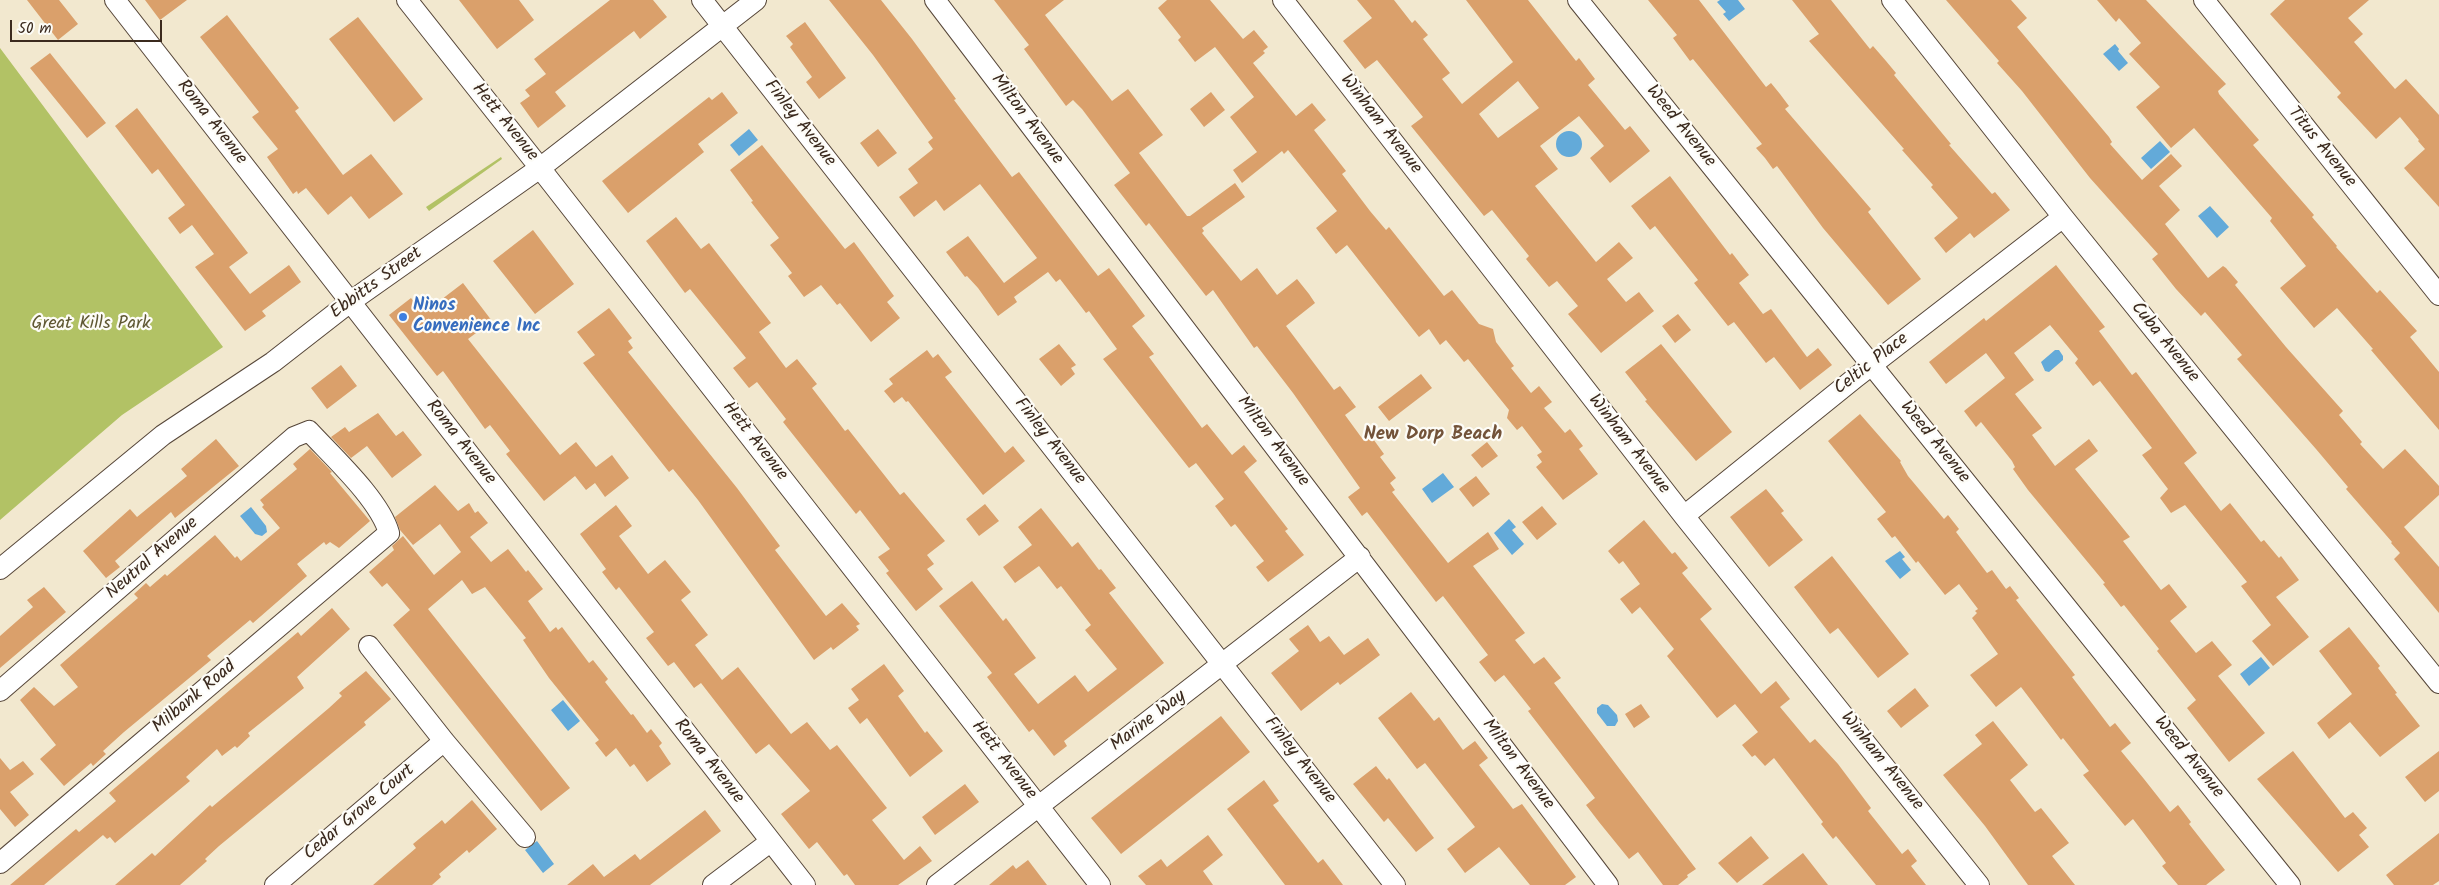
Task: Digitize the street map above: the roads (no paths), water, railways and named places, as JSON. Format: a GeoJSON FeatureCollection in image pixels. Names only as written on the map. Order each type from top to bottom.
{"type":"FeatureCollection","features":[{"type":"Feature","properties":{"kind":"street","name":"Roma Avenue"},"geometry":{"type":"LineString","coordinates":[[115,0],[805,885]]}},
{"type":"Feature","properties":{"kind":"street","name":"Hett Avenue"},"geometry":{"type":"LineString","coordinates":[[406,0],[540,168],[1100,885]]}},
{"type":"Feature","properties":{"kind":"street","name":"Finley Avenue"},"geometry":{"type":"LineString","coordinates":[[702,0],[1395,885]]}},
{"type":"Feature","properties":{"kind":"street","name":"Ebbitts Street"},"geometry":{"type":"LineString","coordinates":[[0,569],[163,435],[273,362],[350,302],[540,168],[756,0]]}},
{"type":"Feature","properties":{"kind":"street","name":"Milton Avenue"},"geometry":{"type":"LineString","coordinates":[[935,0],[1608,885]]}},
{"type":"Feature","properties":{"kind":"street","name":"Winham Avenue"},"geometry":{"type":"LineString","coordinates":[[1283,0],[1684,516],[1980,885]]}},
{"type":"Feature","properties":{"kind":"street","name":"Weed Avenue"},"geometry":{"type":"LineString","coordinates":[[1578,0],[2290,885]]}},
{"type":"Feature","properties":{"kind":"street","name":"Cuba Avenue"},"geometry":{"type":"LineString","coordinates":[[1892,0],[2063,217],[2439,683]]}},
{"type":"Feature","properties":{"kind":"street","name":"Titus Avenue"},"geometry":{"type":"LineString","coordinates":[[2204,0],[2439,295]]}},
{"type":"Feature","properties":{"kind":"street","name":"Celtic Place"},"geometry":{"type":"LineString","coordinates":[[1684,516],[1872,365],[2063,217]]}},
{"type":"Feature","properties":{"kind":"street","name":"Milbank Road"},"geometry":{"type":"LineString","coordinates":[[0,864],[389,533],[386,521],[371,501],[309,431]]}},
{"type":"Feature","properties":{"kind":"street","name":"Neutral Avenue"},"geometry":{"type":"LineString","coordinates":[[0,691],[294,436],[309,431]]}},
{"type":"Feature","properties":{"kind":"street","name":"Marine Way"},"geometry":{"type":"LineString","coordinates":[[937,885],[1224,665],[1360,557]]}},
{"type":"Feature","properties":{"kind":"street"},"geometry":{"type":"LineString","coordinates":[[369,646],[444,741],[525,837]]}},
{"type":"Feature","properties":{"kind":"street","name":"Cedar Grove Court"},"geometry":{"type":"LineString","coordinates":[[275,885],[444,741]]}},
{"type":"Feature","properties":{"kind":"street"},"geometry":{"type":"LineString","coordinates":[[713,885],[770,842]]}},
{"type":"Feature","properties":{"kind":"water"},"geometry":{"type":"Polygon","coordinates":[[[1720,0],[1738,0],[1745,9],[1729,21],[1723,14],[1726,12],[1717,2],[1720,0]]]}},
{"type":"Feature","properties":{"kind":"water"},"geometry":{"type":"Polygon","coordinates":[[[2115,44],[2128,63],[2119,71],[2103,54],[2115,44]]]}},
{"type":"Feature","properties":{"kind":"water"},"geometry":{"type":"Polygon","coordinates":[[[749,129],[758,140],[739,156],[730,145],[749,129]]]}},
{"type":"Feature","properties":{"kind":"water"},"geometry":{"type":"Polygon","coordinates":[[[1569,131],[1578,135],[1582,144],[1578,153],[1569,157],[1560,153],[1556,144],[1560,135],[1569,131]]]}},
{"type":"Feature","properties":{"kind":"water"},"geometry":{"type":"Polygon","coordinates":[[[2160,141],[2170,152],[2151,169],[2141,158],[2160,141]]]}},
{"type":"Feature","properties":{"kind":"water"},"geometry":{"type":"Polygon","coordinates":[[[2210,206],[2229,227],[2217,238],[2198,216],[2210,206]]]}},
{"type":"Feature","properties":{"kind":"water"},"geometry":{"type":"Polygon","coordinates":[[[2055,350],[2059,350],[2063,360],[2049,372],[2045,371],[2041,362],[2055,350]]]}},
{"type":"Feature","properties":{"kind":"water"},"geometry":{"type":"Polygon","coordinates":[[[1443,473],[1454,487],[1432,503],[1422,489],[1443,473]]]}},
{"type":"Feature","properties":{"kind":"water"},"geometry":{"type":"Polygon","coordinates":[[[251,507],[266,526],[267,532],[262,536],[255,534],[240,516],[251,507]]]}},
{"type":"Feature","properties":{"kind":"water"},"geometry":{"type":"Polygon","coordinates":[[[1509,519],[1516,527],[1512,530],[1524,544],[1512,555],[1494,533],[1509,519]]]}},
{"type":"Feature","properties":{"kind":"water"},"geometry":{"type":"Polygon","coordinates":[[[1900,551],[1905,557],[1902,559],[1911,570],[1900,579],[1885,561],[1900,551]]]}},
{"type":"Feature","properties":{"kind":"water"},"geometry":{"type":"Polygon","coordinates":[[[2261,657],[2270,668],[2249,686],[2240,674],[2261,657]]]}},
{"type":"Feature","properties":{"kind":"water"},"geometry":{"type":"Polygon","coordinates":[[[563,700],[580,721],[568,731],[551,710],[563,700]]]}},
{"type":"Feature","properties":{"kind":"water"},"geometry":{"type":"Polygon","coordinates":[[[1602,704],[1608,705],[1617,715],[1618,721],[1615,726],[1607,726],[1597,713],[1597,708],[1602,704]]]}},
{"type":"Feature","properties":{"kind":"water"},"geometry":{"type":"Polygon","coordinates":[[[537,841],[554,864],[543,873],[525,850],[537,841]]]}},
{"type":"Feature","properties":{"kind":"place","name":"Ninos Convenience Inc"},"geometry":{"type":"Point","coordinates":[403,317]}},
{"type":"Feature","properties":{"kind":"district","name":"New Dorp Beach"},"geometry":{"type":"Point","coordinates":[1433,436]}},
{"type":"Feature","properties":{"kind":"park label","name":"Great Kills Park"},"geometry":{"type":"Point","coordinates":[91,325]}}]}
